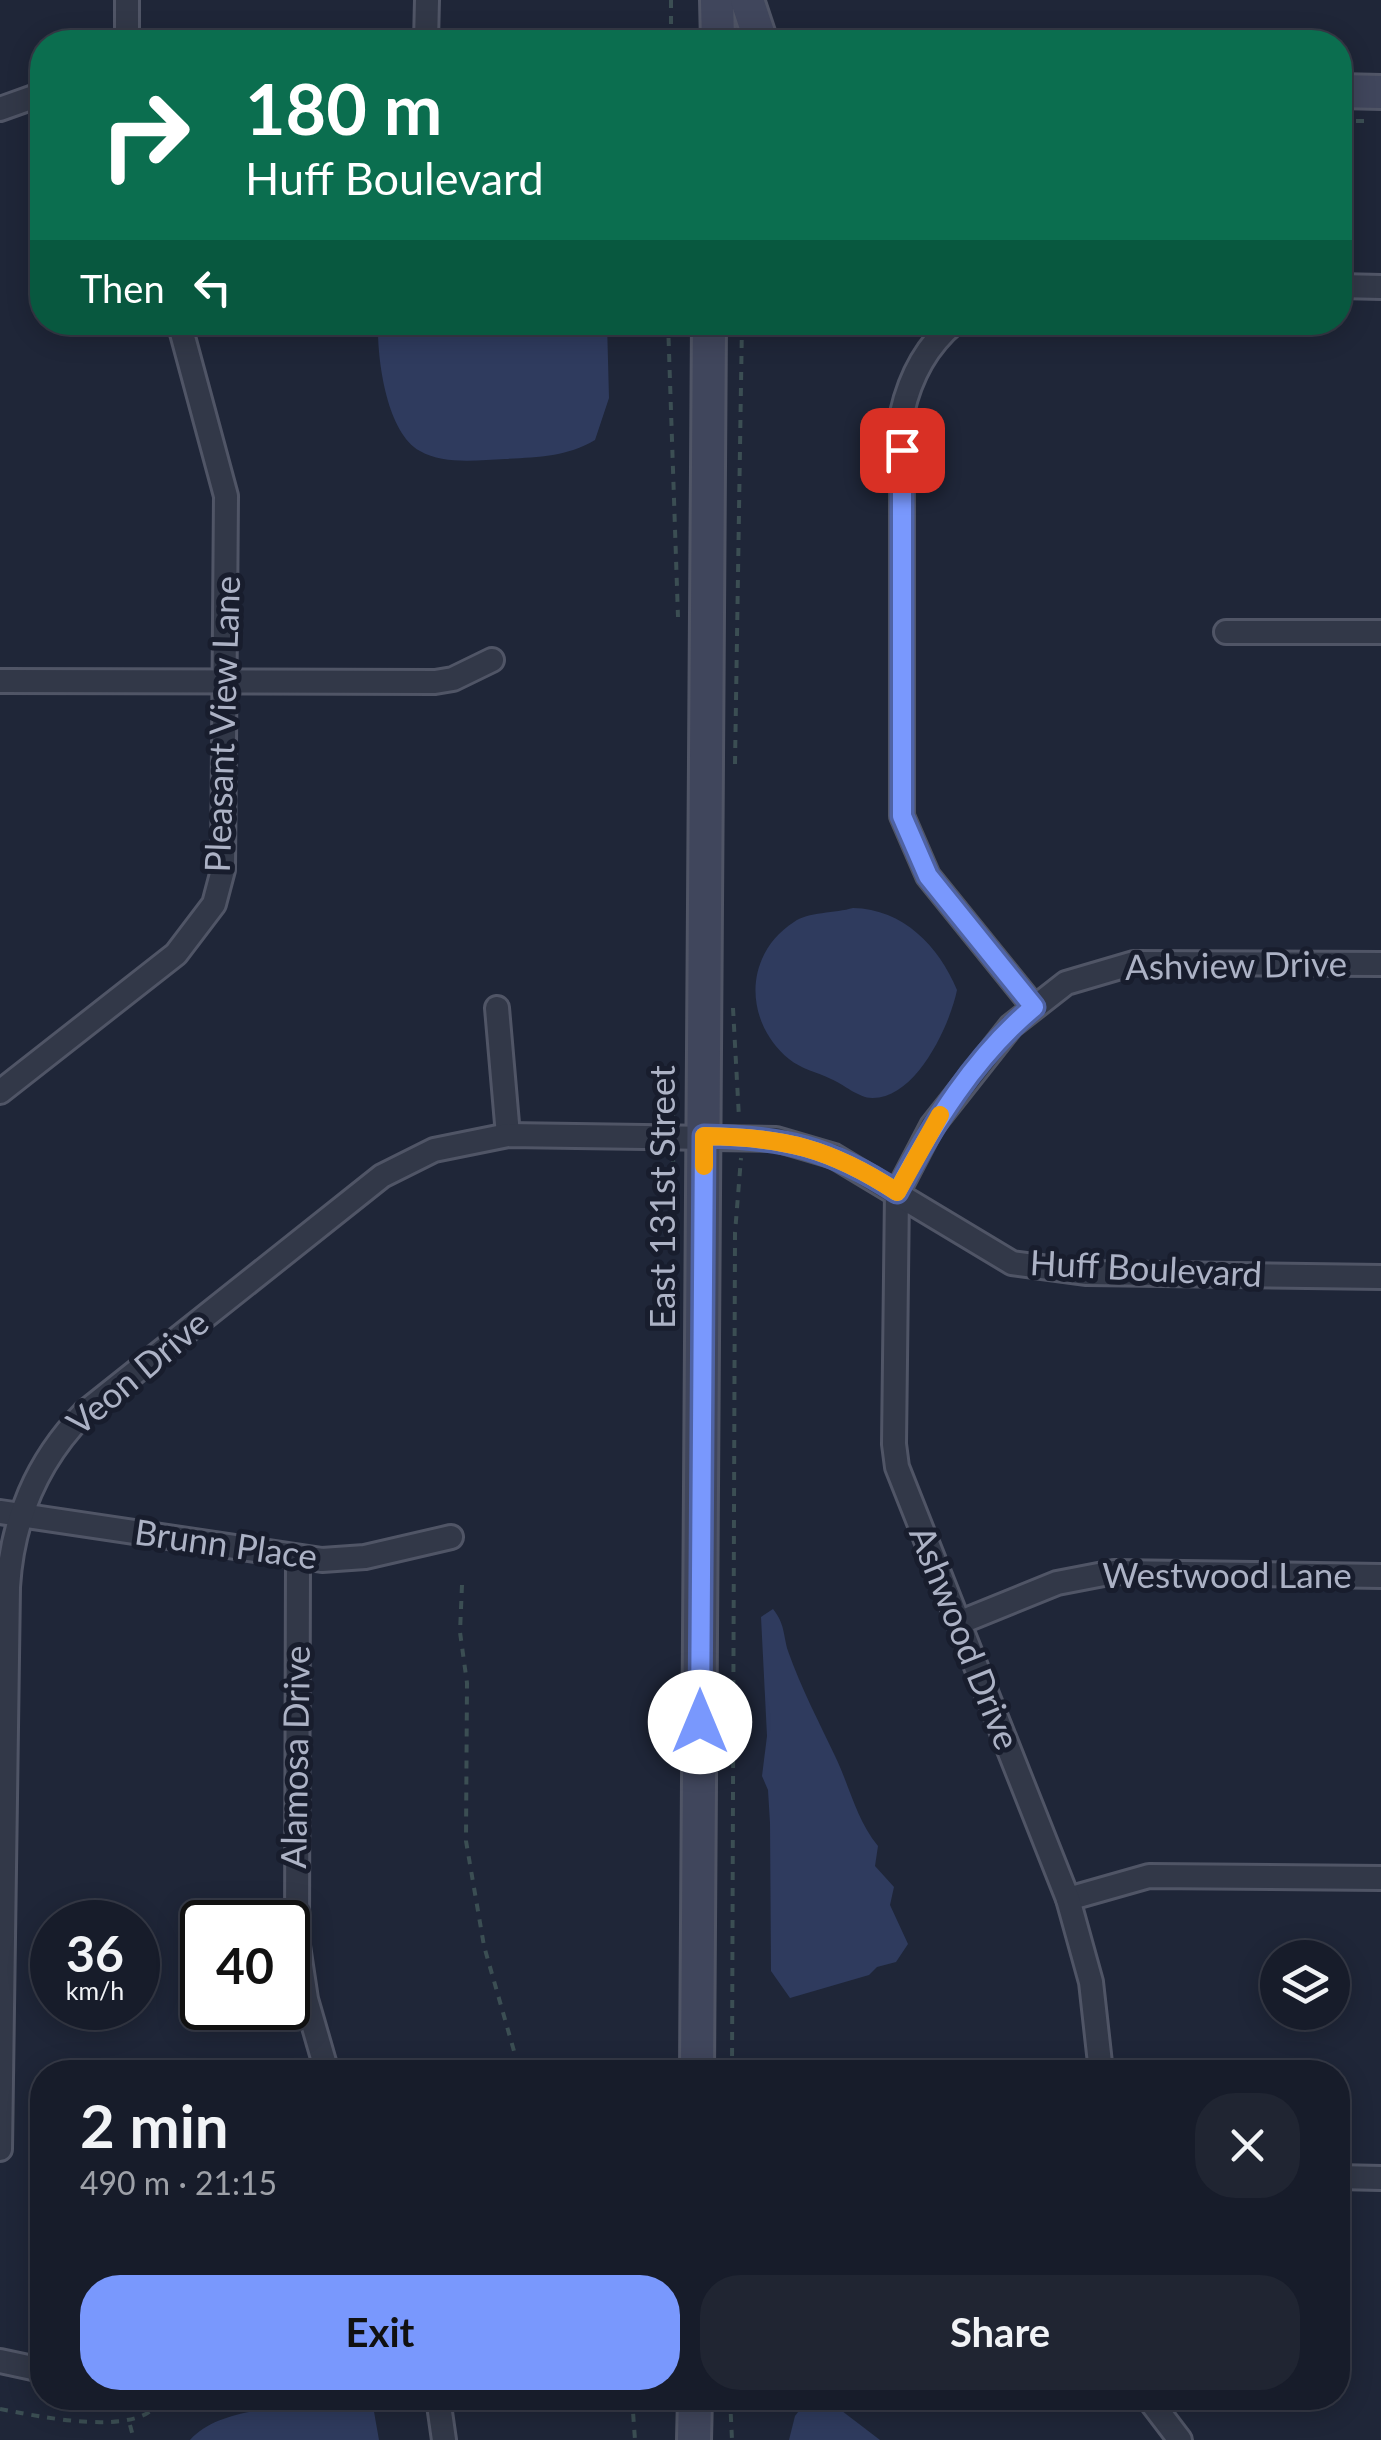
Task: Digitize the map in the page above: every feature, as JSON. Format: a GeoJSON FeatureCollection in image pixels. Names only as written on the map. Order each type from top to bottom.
{"type":"FeatureCollection","features":[{"type":"Feature","properties":{"kind":"street"},"geometry":{"type":"LineString","coordinates":[[127,0],[127,30]]}},
{"type":"Feature","properties":{"kind":"street"},"geometry":{"type":"LineString","coordinates":[[426,30],[427,0]]}},
{"type":"Feature","properties":{"kind":"street"},"geometry":{"type":"LineString","coordinates":[[717,0],[718,30]]}},
{"type":"Feature","properties":{"kind":"street"},"geometry":{"type":"LineString","coordinates":[[747,0],[757,30]]}},
{"type":"Feature","properties":{"kind":"street"},"geometry":{"type":"LineString","coordinates":[[0,109],[30,98]]}},
{"type":"Feature","properties":{"kind":"street"},"geometry":{"type":"LineString","coordinates":[[1352,286],[1381,286]]}},
{"type":"Feature","properties":{"kind":"street","name":"Pleasant View Lane"},"geometry":{"type":"LineString","coordinates":[[0,1092],[176,954],[214,904],[226,835],[226,496],[183,335]]}},
{"type":"Feature","properties":{"kind":"street","name":"East 131st Street"},"geometry":{"type":"LineString","coordinates":[[697,2060],[710,335]]}},
{"type":"Feature","properties":{"kind":"street"},"geometry":{"type":"LineString","coordinates":[[942,335],[926,352],[908,386],[902,413],[902,816],[928,876],[1034,1007]]}},
{"type":"Feature","properties":{"kind":"street"},"geometry":{"type":"LineString","coordinates":[[1226,632],[1381,632]]}},
{"type":"Feature","properties":{"kind":"street"},"geometry":{"type":"LineString","coordinates":[[0,680],[436,682],[454,679],[492,660]]}},
{"type":"Feature","properties":{"kind":"street","name":"Ashview Drive"},"geometry":{"type":"LineString","coordinates":[[897,1192],[932,1126],[986,1054],[1034,1007],[1066,983],[1134,963],[1381,964]]}},
{"type":"Feature","properties":{"kind":"street"},"geometry":{"type":"LineString","coordinates":[[497,1008],[508,1135]]}},
{"type":"Feature","properties":{"kind":"street","name":"Veon Drive"},"geometry":{"type":"LineString","coordinates":[[0,2149],[11,1514],[38,1472],[84,1414],[382,1176],[434,1150],[508,1135],[704,1136]]}},
{"type":"Feature","properties":{"kind":"street","name":"Huff Boulevard"},"geometry":{"type":"LineString","coordinates":[[704,1136],[804,1144],[834,1156],[1012,1262],[1049,1271],[1381,1276]]}},
{"type":"Feature","properties":{"kind":"street","name":"Ashwood Drive"},"geometry":{"type":"LineString","coordinates":[[897,1192],[894,1444],[909,1504],[961,1622],[1068,1899],[1088,1966],[1100,2060]]}},
{"type":"Feature","properties":{"kind":"street","name":"Brunn Place"},"geometry":{"type":"LineString","coordinates":[[11,1514],[298,1558],[365,1557],[451,1536]]}},
{"type":"Feature","properties":{"kind":"street","name":"Alamosa Drive"},"geometry":{"type":"LineString","coordinates":[[298,1558],[297,1939],[306,1999],[323,2060]]}},
{"type":"Feature","properties":{"kind":"street","name":"Westwood Lane"},"geometry":{"type":"LineString","coordinates":[[961,1622],[1057,1583],[1114,1572],[1381,1576]]}},
{"type":"Feature","properties":{"kind":"street"},"geometry":{"type":"LineString","coordinates":[[1068,1899],[1149,1876],[1381,1878]]}},
{"type":"Feature","properties":{"kind":"street"},"geometry":{"type":"LineString","coordinates":[[1350,2177],[1381,2178]]}},
{"type":"Feature","properties":{"kind":"street"},"geometry":{"type":"LineString","coordinates":[[0,2361],[30,2367]]}},
{"type":"Feature","properties":{"kind":"street"},"geometry":{"type":"LineString","coordinates":[[440,2410],[444,2440]]}},
{"type":"Feature","properties":{"kind":"street"},"geometry":{"type":"LineString","coordinates":[[694,2440],[695,2410]]}},
{"type":"Feature","properties":{"kind":"street"},"geometry":{"type":"LineString","coordinates":[[1157,2410],[1180,2440]]}},
{"type":"Feature","properties":{"kind":"path"},"geometry":{"type":"LineString","coordinates":[[671,0],[671,30]]}},
{"type":"Feature","properties":{"kind":"path"},"geometry":{"type":"LineString","coordinates":[[735,771],[742,335]]}},
{"type":"Feature","properties":{"kind":"path"},"geometry":{"type":"LineString","coordinates":[[732,992],[742,1170],[734,1253],[732,2060]]}},
{"type":"Feature","properties":{"kind":"path"},"geometry":{"type":"LineString","coordinates":[[462,1585],[460,1632],[467,1683],[466,1841],[494,1988],[516,2060]]}},
{"type":"Feature","properties":{"kind":"path"},"geometry":{"type":"LineString","coordinates":[[0,2409],[90,2424],[130,2424],[155,2410]]}},
{"type":"Feature","properties":{"kind":"path"},"geometry":{"type":"LineString","coordinates":[[633,2410],[634,2440]]}},
{"type":"Feature","properties":{"kind":"path"},"geometry":{"type":"LineString","coordinates":[[731,2410],[732,2440]]}},
{"type":"Feature","properties":{"kind":"path"},"geometry":{"type":"LineString","coordinates":[[130,2424],[134,2440]]}},
{"type":"Feature","properties":{"kind":"water"},"geometry":{"type":"Polygon","coordinates":[[[378,335],[607,335],[609,398],[595,440],[584,446],[529,458],[440,458],[420,451],[399,428],[386,393],[378,335]]]}},
{"type":"Feature","properties":{"kind":"water"},"geometry":{"type":"Polygon","coordinates":[[[853,908],[888,915],[917,933],[940,959],[957,990],[947,1022],[928,1058],[903,1086],[872,1098],[789,1059],[774,1044],[757,1008],[758,970],[777,936],[800,919],[853,908]]]}},
{"type":"Feature","properties":{"kind":"water"},"geometry":{"type":"Polygon","coordinates":[[[773,1609],[782,1624],[804,1692],[859,1814],[878,1846],[875,1866],[894,1887],[890,1905],[908,1944],[896,1962],[877,1967],[869,1975],[790,1998],[771,1971],[770,1823],[768,1790],[762,1776],[767,1736],[761,1617],[773,1609]]]}},
{"type":"Feature","properties":{"kind":"water"},"geometry":{"type":"Polygon","coordinates":[[[268,2410],[374,2410],[379,2440],[190,2440],[204,2428],[240,2414],[268,2410]]]}},
{"type":"Feature","properties":{"kind":"water"},"geometry":{"type":"Polygon","coordinates":[[[800,2410],[841,2410],[880,2440],[789,2440],[800,2410]]]}},
{"type":"Feature","properties":{"kind":"slow traffic"},"geometry":{"type":"LineString","coordinates":[[704,1166],[704,1136],[776,1139],[804,1144],[834,1156],[897,1192],[940,1115]]}},
{"type":"Feature","properties":{"kind":"route"},"geometry":{"type":"LineString","coordinates":[[700,1722],[704,1136],[757,1137],[804,1144],[834,1156],[897,1192],[932,1126],[986,1054],[1034,1007],[928,876],[915,854],[902,816],[902,450]]}}]}
